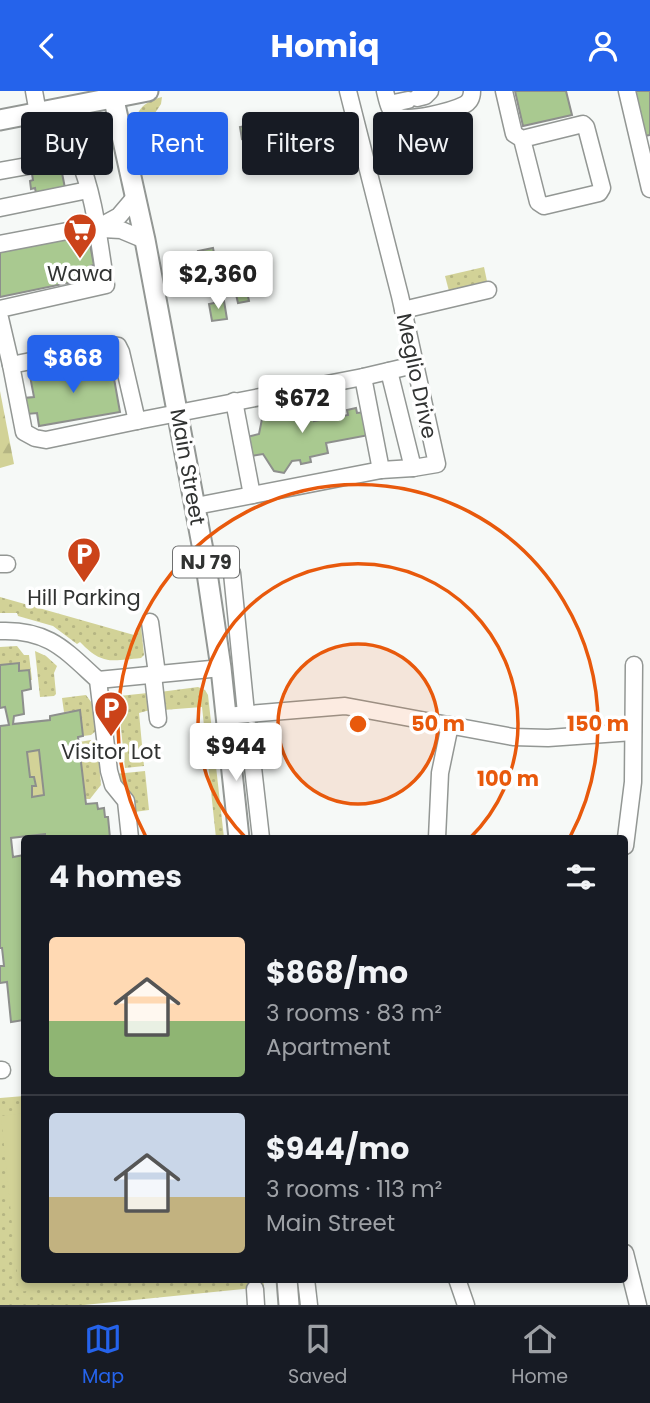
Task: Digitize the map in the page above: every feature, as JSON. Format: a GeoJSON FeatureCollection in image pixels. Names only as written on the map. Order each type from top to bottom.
{"type":"FeatureCollection","features":[{"type":"Feature","properties":{"kind":"main road"},"geometry":{"type":"LineString","coordinates":[[42,112],[113,95],[148,91]]}},
{"type":"Feature","properties":{"kind":"main road","name":"Main Street"},"geometry":{"type":"LineString","coordinates":[[113,95],[145,240],[196,506],[220,668],[239,835]]}},
{"type":"Feature","properties":{"kind":"main road"},"geometry":{"type":"LineString","coordinates":[[0,120],[21,116]]}},
{"type":"Feature","properties":{"kind":"main road"},"geometry":{"type":"LineString","coordinates":[[287,1283],[289,1305]]}},
{"type":"Feature","properties":{"kind":"street"},"geometry":{"type":"LineString","coordinates":[[34,91],[38,112]]}},
{"type":"Feature","properties":{"kind":"street","name":"Meglio Drive"},"geometry":{"type":"LineString","coordinates":[[196,506],[381,470],[437,464],[403,310],[348,91]]}},
{"type":"Feature","properties":{"kind":"street"},"geometry":{"type":"LineString","coordinates":[[418,96],[387,98],[397,116],[417,118],[466,104],[472,91]]}},
{"type":"Feature","properties":{"kind":"street"},"geometry":{"type":"LineString","coordinates":[[504,91],[514,134],[522,139],[538,202],[544,206],[599,193],[602,188],[583,124],[522,139]]}},
{"type":"Feature","properties":{"kind":"street"},"geometry":{"type":"LineString","coordinates":[[626,91],[646,155],[650,189]]}},
{"type":"Feature","properties":{"kind":"street"},"geometry":{"type":"LineString","coordinates":[[0,171],[78,157],[97,228],[106,285],[0,309]]}},
{"type":"Feature","properties":{"kind":"street"},"geometry":{"type":"LineString","coordinates":[[0,208],[88,190]]}},
{"type":"Feature","properties":{"kind":"street"},"geometry":{"type":"LineString","coordinates":[[97,228],[119,216],[136,196]]}},
{"type":"Feature","properties":{"kind":"street"},"geometry":{"type":"LineString","coordinates":[[0,244],[83,228],[121,229],[145,240]]}},
{"type":"Feature","properties":{"kind":"street"},"geometry":{"type":"LineString","coordinates":[[403,310],[488,290]]}},
{"type":"Feature","properties":{"kind":"street"},"geometry":{"type":"LineString","coordinates":[[0,318],[24,432],[46,440],[414,365]]}},
{"type":"Feature","properties":{"kind":"street"},"geometry":{"type":"LineString","coordinates":[[11,365],[111,345],[118,346],[137,421]]}},
{"type":"Feature","properties":{"kind":"street"},"geometry":{"type":"LineString","coordinates":[[389,371],[412,468]]}},
{"type":"Feature","properties":{"kind":"street"},"geometry":{"type":"LineString","coordinates":[[363,377],[381,470]]}},
{"type":"Feature","properties":{"kind":"street"},"geometry":{"type":"LineString","coordinates":[[234,401],[252,495]]}},
{"type":"Feature","properties":{"kind":"street"},"geometry":{"type":"LineString","coordinates":[[232,573],[246,713]]}},
{"type":"Feature","properties":{"kind":"street"},"geometry":{"type":"LineString","coordinates":[[150,622],[158,719]]}},
{"type":"Feature","properties":{"kind":"street"},"geometry":{"type":"LineString","coordinates":[[0,631],[19,630],[40,635],[65,651],[98,680],[109,771],[113,785],[126,801],[130,835]]}},
{"type":"Feature","properties":{"kind":"street"},"geometry":{"type":"LineString","coordinates":[[626,835],[633,782],[634,665]]}},
{"type":"Feature","properties":{"kind":"street"},"geometry":{"type":"LineString","coordinates":[[98,680],[220,668]]}},
{"type":"Feature","properties":{"kind":"street"},"geometry":{"type":"LineString","coordinates":[[225,716],[345,706],[531,739],[633,731]]}},
{"type":"Feature","properties":{"kind":"street"},"geometry":{"type":"LineString","coordinates":[[437,835],[440,773],[450,725]]}},
{"type":"Feature","properties":{"kind":"street"},"geometry":{"type":"LineString","coordinates":[[252,730],[250,741],[261,835]]}},
{"type":"Feature","properties":{"kind":"street"},"geometry":{"type":"LineString","coordinates":[[628,1261],[641,1295]]}},
{"type":"Feature","properties":{"kind":"street"},"geometry":{"type":"LineString","coordinates":[[306,1283],[309,1305]]}},
{"type":"Feature","properties":{"kind":"street"},"geometry":{"type":"LineString","coordinates":[[458,1283],[466,1305]]}},
{"type":"Feature","properties":{"kind":"green space"},"geometry":{"type":"Polygon","coordinates":[[[162,97],[156,112],[139,112],[141,108],[162,97]]]}},
{"type":"Feature","properties":{"kind":"green space"},"geometry":{"type":"Polygon","coordinates":[[[484,267],[488,286],[450,295],[445,276],[484,267]]]}},
{"type":"Feature","properties":{"kind":"green space"},"geometry":{"type":"Polygon","coordinates":[[[0,391],[14,464],[0,468],[0,391]]]}},
{"type":"Feature","properties":{"kind":"green space"},"geometry":{"type":"Polygon","coordinates":[[[0,597],[134,635],[141,626],[144,655],[141,658],[122,660],[101,658],[53,626],[18,616],[17,613],[0,613],[0,597]]]}},
{"type":"Feature","properties":{"kind":"green space"},"geometry":{"type":"Polygon","coordinates":[[[17,646],[24,655],[29,655],[32,680],[29,670],[19,671],[18,663],[0,665],[0,647],[17,646]]]}},
{"type":"Feature","properties":{"kind":"green space"},"geometry":{"type":"Polygon","coordinates":[[[35,651],[57,666],[54,673],[54,696],[40,697],[35,651]]]}},
{"type":"Feature","properties":{"kind":"green space"},"geometry":{"type":"Polygon","coordinates":[[[198,687],[208,695],[224,835],[216,835],[202,707],[163,710],[160,692],[198,687]]]}},
{"type":"Feature","properties":{"kind":"green space"},"geometry":{"type":"Polygon","coordinates":[[[148,693],[150,710],[139,713],[144,766],[125,768],[119,708],[109,709],[109,697],[148,693]]]}},
{"type":"Feature","properties":{"kind":"green space"},"geometry":{"type":"Polygon","coordinates":[[[86,695],[94,706],[96,731],[83,736],[80,710],[64,712],[62,698],[86,695]]]}},
{"type":"Feature","properties":{"kind":"green space"},"geometry":{"type":"Polygon","coordinates":[[[91,740],[97,743],[101,785],[90,799],[85,799],[79,742],[91,740]]]}},
{"type":"Feature","properties":{"kind":"green space"},"geometry":{"type":"Polygon","coordinates":[[[39,750],[44,795],[32,797],[32,786],[35,785],[34,777],[30,777],[27,752],[39,750]]]}},
{"type":"Feature","properties":{"kind":"green space"},"geometry":{"type":"Polygon","coordinates":[[[145,771],[149,810],[134,812],[129,792],[115,774],[145,771]]]}},
{"type":"Feature","properties":{"kind":"green space"},"geometry":{"type":"Polygon","coordinates":[[[21,1096],[21,1283],[264,1283],[264,1287],[84,1305],[0,1305],[0,1098],[21,1096]]]}},
{"type":"Feature","properties":{"kind":"green space"},"geometry":{"type":"Polygon","coordinates":[[[21,1113],[21,1283],[84,1283],[19,1292],[1,1116],[21,1113]]]}},
{"type":"Feature","properties":{"kind":"building"},"geometry":{"type":"Polygon","coordinates":[[[515,91],[566,91],[572,115],[523,126],[515,91]]]}},
{"type":"Feature","properties":{"kind":"building"},"geometry":{"type":"Polygon","coordinates":[[[633,91],[650,91],[650,135],[644,136],[633,91]]]}},
{"type":"Feature","properties":{"kind":"building"},"geometry":{"type":"Polygon","coordinates":[[[32,175],[62,175],[65,188],[36,193],[35,188],[31,189],[30,181],[33,180],[32,175]]]}},
{"type":"Feature","properties":{"kind":"building"},"geometry":{"type":"Polygon","coordinates":[[[88,234],[94,265],[90,266],[92,278],[0,297],[0,252],[88,234]]]}},
{"type":"Feature","properties":{"kind":"building"},"geometry":{"type":"Polygon","coordinates":[[[213,248],[217,268],[202,271],[198,251],[213,248]]]}},
{"type":"Feature","properties":{"kind":"building"},"geometry":{"type":"Polygon","coordinates":[[[246,287],[249,301],[238,303],[235,290],[246,287]]]}},
{"type":"Feature","properties":{"kind":"building"},"geometry":{"type":"Polygon","coordinates":[[[224,301],[227,319],[212,321],[209,304],[224,301]]]}},
{"type":"Feature","properties":{"kind":"building"},"geometry":{"type":"Polygon","coordinates":[[[97,364],[113,373],[120,412],[39,426],[37,413],[27,414],[24,398],[34,397],[30,376],[97,364]]]}},
{"type":"Feature","properties":{"kind":"building"},"geometry":{"type":"Polygon","coordinates":[[[311,402],[314,421],[348,415],[347,410],[356,408],[357,413],[365,412],[369,435],[326,443],[328,453],[310,457],[311,462],[301,464],[300,460],[292,461],[284,473],[274,471],[263,454],[251,456],[247,437],[259,434],[263,414],[272,408],[283,416],[292,414],[291,409],[311,402]]]}},
{"type":"Feature","properties":{"kind":"building"},"geometry":{"type":"Polygon","coordinates":[[[19,663],[19,671],[29,670],[31,689],[22,691],[24,714],[14,716],[13,724],[50,720],[50,716],[80,710],[83,736],[78,737],[86,804],[97,803],[98,809],[104,808],[110,835],[45,834],[11,838],[13,857],[21,856],[21,1020],[11,1022],[7,982],[0,983],[0,966],[4,966],[0,948],[0,726],[9,725],[5,707],[0,708],[0,665],[19,663]],[[39,750],[27,752],[30,777],[34,777],[36,786],[32,786],[32,797],[44,795],[39,750]]]}},
{"type":"Feature","properties":{"kind":"place","name":"Wawa"},"geometry":{"type":"Point","coordinates":[80,260]}},
{"type":"Feature","properties":{"kind":"place","name":"Hill Parking"},"geometry":{"type":"Point","coordinates":[84,584]}},
{"type":"Feature","properties":{"kind":"place","name":"Visitor Lot"},"geometry":{"type":"Point","coordinates":[111,738]}}]}
